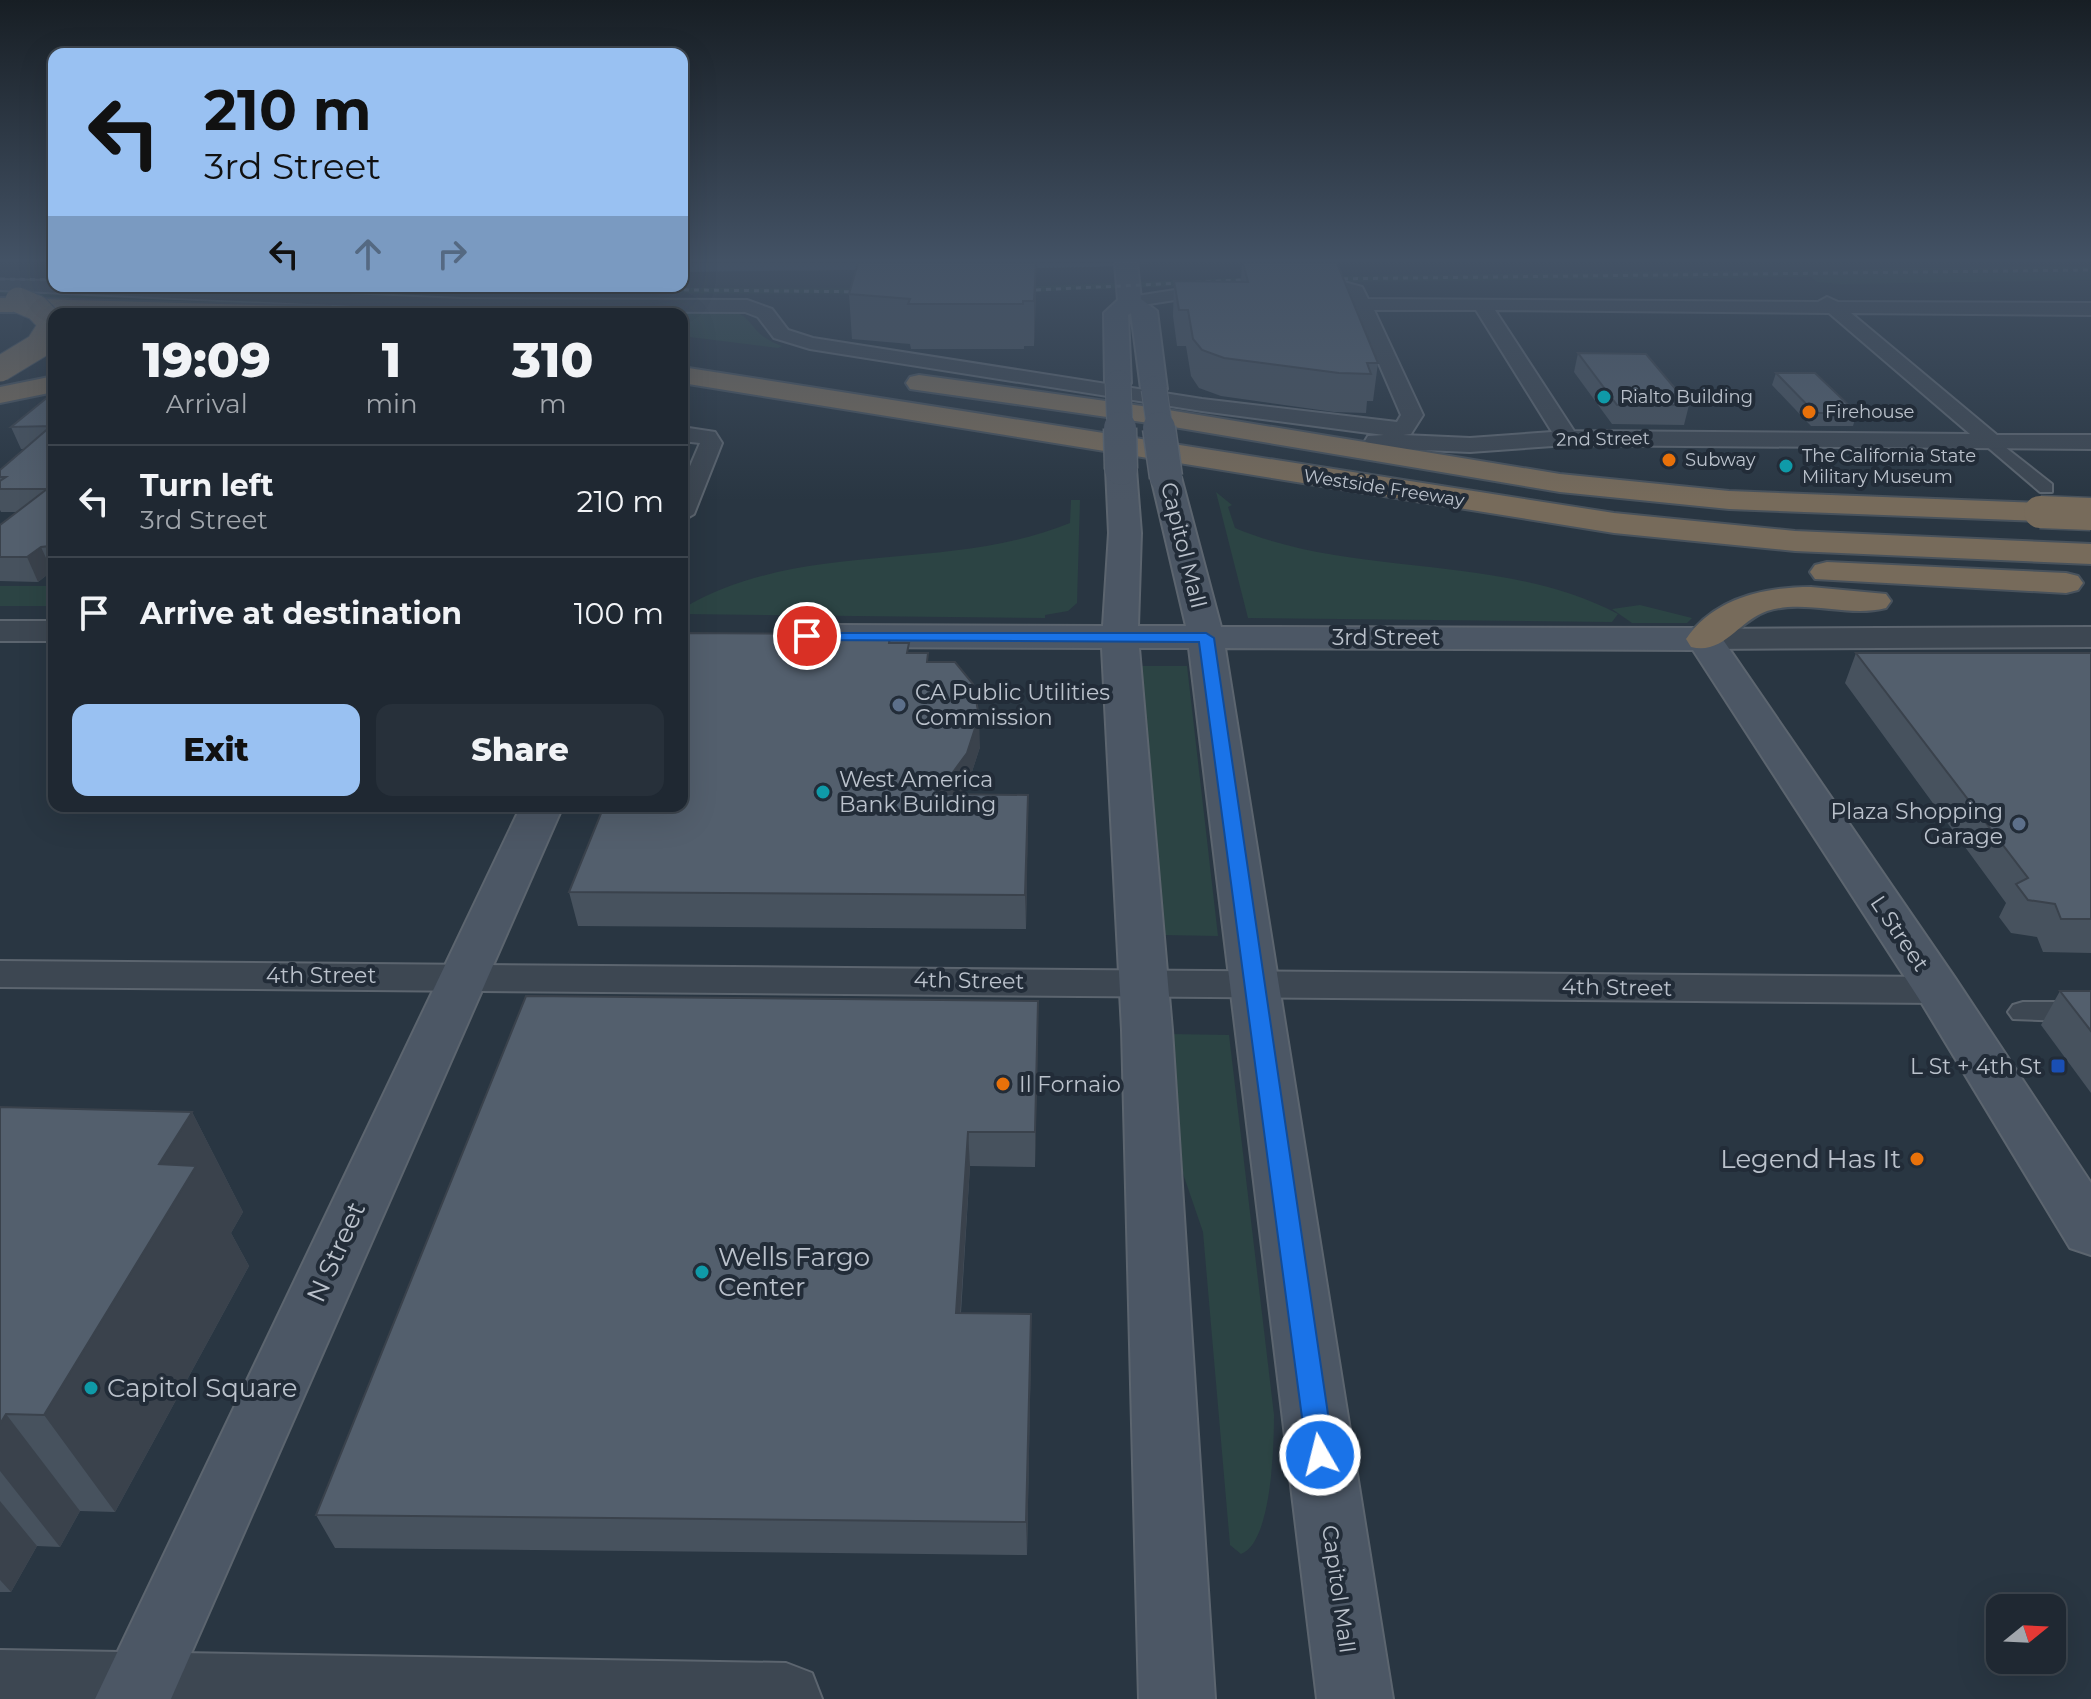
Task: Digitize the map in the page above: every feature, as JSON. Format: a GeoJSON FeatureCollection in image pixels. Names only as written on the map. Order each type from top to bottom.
{"type":"FeatureCollection","features":[{"type":"Feature","properties":{"kind":"highway"},"geometry":{"type":"LineString","coordinates":[[19,342],[48,351]]}},
{"type":"Feature","properties":{"kind":"highway"},"geometry":{"type":"LineString","coordinates":[[0,369],[42,342]]}},
{"type":"Feature","properties":{"kind":"highway","name":"Westside Freeway"},"geometry":{"type":"LineString","coordinates":[[695,359],[1055,435],[1539,512],[1701,533],[1795,541],[2090,554]]}},
{"type":"Feature","properties":{"kind":"highway","name":"Westside Freeway"},"geometry":{"type":"LineString","coordinates":[[695,359],[1093,407],[1560,483],[1729,500],[2043,500],[2091,513]]}},
{"type":"Feature","properties":{"kind":"highway"},"geometry":{"type":"LineString","coordinates":[[0,395],[48,385]]}},
{"type":"Feature","properties":{"kind":"highway"},"geometry":{"type":"LineString","coordinates":[[688,399],[1055,435]]}},
{"type":"Feature","properties":{"kind":"highway"},"geometry":{"type":"LineString","coordinates":[[1220,463],[1420,514],[1674,555],[1820,572],[2091,584]]}},
{"type":"Feature","properties":{"kind":"highway"},"geometry":{"type":"LineString","coordinates":[[1710,649],[1747,607],[1785,599],[2091,605]]}},
{"type":"Feature","properties":{"kind":"main road","name":"Capitol Mall"},"geometry":{"type":"LineString","coordinates":[[1117,342],[1125,533],[1120,638],[1143,982],[1177,1699]]}},
{"type":"Feature","properties":{"kind":"main road","name":"Capitol Mall"},"geometry":{"type":"LineString","coordinates":[[1149,342],[1166,477],[1206,638],[1227,771],[1252,982],[1355,1699]]}},
{"type":"Feature","properties":{"kind":"main road","name":"3rd Street"},"geometry":{"type":"LineString","coordinates":[[796,636],[1206,638],[1710,649]]}},
{"type":"Feature","properties":{"kind":"main road","name":"L Street"},"geometry":{"type":"LineString","coordinates":[[1710,649],[1938,990],[2091,1231]]}},
{"type":"Feature","properties":{"kind":"main road","name":"N Street"},"geometry":{"type":"LineString","coordinates":[[136,1694],[539,812]]}},
{"type":"Feature","properties":{"kind":"street"},"geometry":{"type":"LineString","coordinates":[[808,342],[1231,409],[1361,427],[1403,429],[1413,417],[1380,342]]}},
{"type":"Feature","properties":{"kind":"street"},"geometry":{"type":"LineString","coordinates":[[1506,342],[1567,438]]}},
{"type":"Feature","properties":{"kind":"street"},"geometry":{"type":"LineString","coordinates":[[1874,342],[1991,441],[2043,500]]}},
{"type":"Feature","properties":{"kind":"street","name":"2nd Street"},"geometry":{"type":"LineString","coordinates":[[1118,390],[1351,438],[1439,444],[1567,438],[2091,442]]}},
{"type":"Feature","properties":{"kind":"street"},"geometry":{"type":"LineString","coordinates":[[688,435],[707,437],[710,449],[688,500]]}},
{"type":"Feature","properties":{"kind":"street"},"geometry":{"type":"LineString","coordinates":[[0,631],[48,631]]}},
{"type":"Feature","properties":{"kind":"street","name":"3rd Street"},"geometry":{"type":"LineString","coordinates":[[1710,649],[2091,637]]}},
{"type":"Feature","properties":{"kind":"street","name":"3rd Street"},"geometry":{"type":"LineString","coordinates":[[1710,649],[2091,662]]}},
{"type":"Feature","properties":{"kind":"street","name":"4th Street"},"geometry":{"type":"LineString","coordinates":[[0,974],[463,975],[1938,990]]}},
{"type":"Feature","properties":{"kind":"street"},"geometry":{"type":"LineString","coordinates":[[2023,1012],[2091,1012]]}},
{"type":"Feature","properties":{"kind":"street"},"geometry":{"type":"LineString","coordinates":[[0,1686],[136,1694],[786,1699]]}},
{"type":"Feature","properties":{"kind":"green space"},"geometry":{"type":"Polygon","coordinates":[[[732,342],[773,342],[782,346],[732,342]]]}},
{"type":"Feature","properties":{"kind":"green space"},"geometry":{"type":"Polygon","coordinates":[[[1216,492],[1232,505],[1228,507],[1235,528],[1282,544],[1330,554],[1526,582],[1573,595],[1618,614],[1612,622],[1248,618],[1216,492]]]}},
{"type":"Feature","properties":{"kind":"green space"},"geometry":{"type":"Polygon","coordinates":[[[1071,500],[1080,500],[1077,603],[1068,611],[1045,615],[1045,618],[688,614],[688,606],[727,587],[775,573],[823,564],[974,548],[1023,538],[1070,523],[1071,500]]]}},
{"type":"Feature","properties":{"kind":"green space"},"geometry":{"type":"Polygon","coordinates":[[[0,586],[48,586],[48,606],[0,606],[0,586]]]}},
{"type":"Feature","properties":{"kind":"green space"},"geometry":{"type":"Polygon","coordinates":[[[1640,605],[1692,618],[1687,623],[1632,623],[1612,609],[1640,605]]]}},
{"type":"Feature","properties":{"kind":"green space"},"geometry":{"type":"Polygon","coordinates":[[[1142,666],[1187,666],[1218,936],[1162,935],[1142,666]]]}},
{"type":"Feature","properties":{"kind":"green space"},"geometry":{"type":"Polygon","coordinates":[[[1168,1034],[1229,1035],[1274,1415],[1272,1469],[1265,1513],[1251,1546],[1241,1554],[1230,1545],[1203,1232],[1178,1159],[1168,1034]]]}},
{"type":"Feature","properties":{"kind":"building"},"geometry":{"type":"Polygon","coordinates":[[[1196,342],[1370,342],[1378,363],[1367,363],[1371,374],[1339,373],[1224,358],[1202,350],[1196,342]]]}},
{"type":"Feature","properties":{"kind":"building"},"geometry":{"type":"Polygon","coordinates":[[[1578,353],[1646,354],[1689,405],[1617,405],[1578,353]]]}},
{"type":"Feature","properties":{"kind":"building"},"geometry":{"type":"Polygon","coordinates":[[[1776,373],[1815,373],[1857,413],[1815,413],[1776,373]]]}},
{"type":"Feature","properties":{"kind":"building"},"geometry":{"type":"Polygon","coordinates":[[[48,397],[48,426],[11,427],[48,397]]]}},
{"type":"Feature","properties":{"kind":"building"},"geometry":{"type":"Polygon","coordinates":[[[48,429],[48,546],[41,547],[27,557],[0,557],[0,525],[47,489],[0,489],[0,481],[6,477],[0,477],[0,470],[48,429]]]}},
{"type":"Feature","properties":{"kind":"building","name":"West America Bank Building"},"geometry":{"type":"Polygon","coordinates":[[[688,633],[890,634],[889,643],[909,643],[907,653],[928,653],[927,662],[955,662],[973,684],[979,716],[967,753],[937,794],[1028,795],[1025,895],[569,892],[602,812],[688,812],[688,633]]]}},
{"type":"Feature","properties":{"kind":"building","name":"Plaza Shopping Garage"},"geometry":{"type":"Polygon","coordinates":[[[1856,653],[2091,653],[2091,919],[2061,919],[2055,904],[2028,900],[2016,884],[2028,878],[1856,653]]]}},
{"type":"Feature","properties":{"kind":"building"},"geometry":{"type":"Polygon","coordinates":[[[2060,991],[2091,991],[2091,1031],[2060,991]]]}},
{"type":"Feature","properties":{"kind":"building","name":"Wells Fargo Center"},"geometry":{"type":"Polygon","coordinates":[[[526,996],[1038,1001],[1035,1132],[968,1132],[956,1313],[1031,1314],[1026,1522],[316,1515],[526,996]]]}},
{"type":"Feature","properties":{"kind":"building"},"geometry":{"type":"Polygon","coordinates":[[[0,1107],[192,1112],[159,1164],[196,1166],[44,1415],[6,1414],[0,1424],[0,1107]]]}},
{"type":"Feature","properties":{"kind":"place","name":"Rialto Building"},"geometry":{"type":"Point","coordinates":[1604,397]}},
{"type":"Feature","properties":{"kind":"place","name":"Firehouse"},"geometry":{"type":"Point","coordinates":[1809,412]}},
{"type":"Feature","properties":{"kind":"place","name":"Subway"},"geometry":{"type":"Point","coordinates":[1669,460]}},
{"type":"Feature","properties":{"kind":"place","name":"The California State Military Museum"},"geometry":{"type":"Point","coordinates":[1786,466]}},
{"type":"Feature","properties":{"kind":"place","name":"CA Public Utilities Commission"},"geometry":{"type":"Point","coordinates":[899,705]}},
{"type":"Feature","properties":{"kind":"place","name":"West America Bank Building"},"geometry":{"type":"Point","coordinates":[823,792]}},
{"type":"Feature","properties":{"kind":"place","name":"Plaza Shopping Garage"},"geometry":{"type":"Point","coordinates":[2019,824]}},
{"type":"Feature","properties":{"kind":"place","name":"L St + 4th St"},"geometry":{"type":"Point","coordinates":[2058,1066]}},
{"type":"Feature","properties":{"kind":"place","name":"Il Fornaio"},"geometry":{"type":"Point","coordinates":[1003,1084]}},
{"type":"Feature","properties":{"kind":"place","name":"Legend Has It"},"geometry":{"type":"Point","coordinates":[1917,1159]}},
{"type":"Feature","properties":{"kind":"place","name":"Wells Fargo Center"},"geometry":{"type":"Point","coordinates":[702,1272]}},
{"type":"Feature","properties":{"kind":"place","name":"Capitol Square"},"geometry":{"type":"Point","coordinates":[91,1388]}},
{"type":"Feature","properties":{"kind":"route"},"geometry":{"type":"LineString","coordinates":[[807,636],[1206,638],[1227,771],[1252,982],[1320,1455]]}}]}
